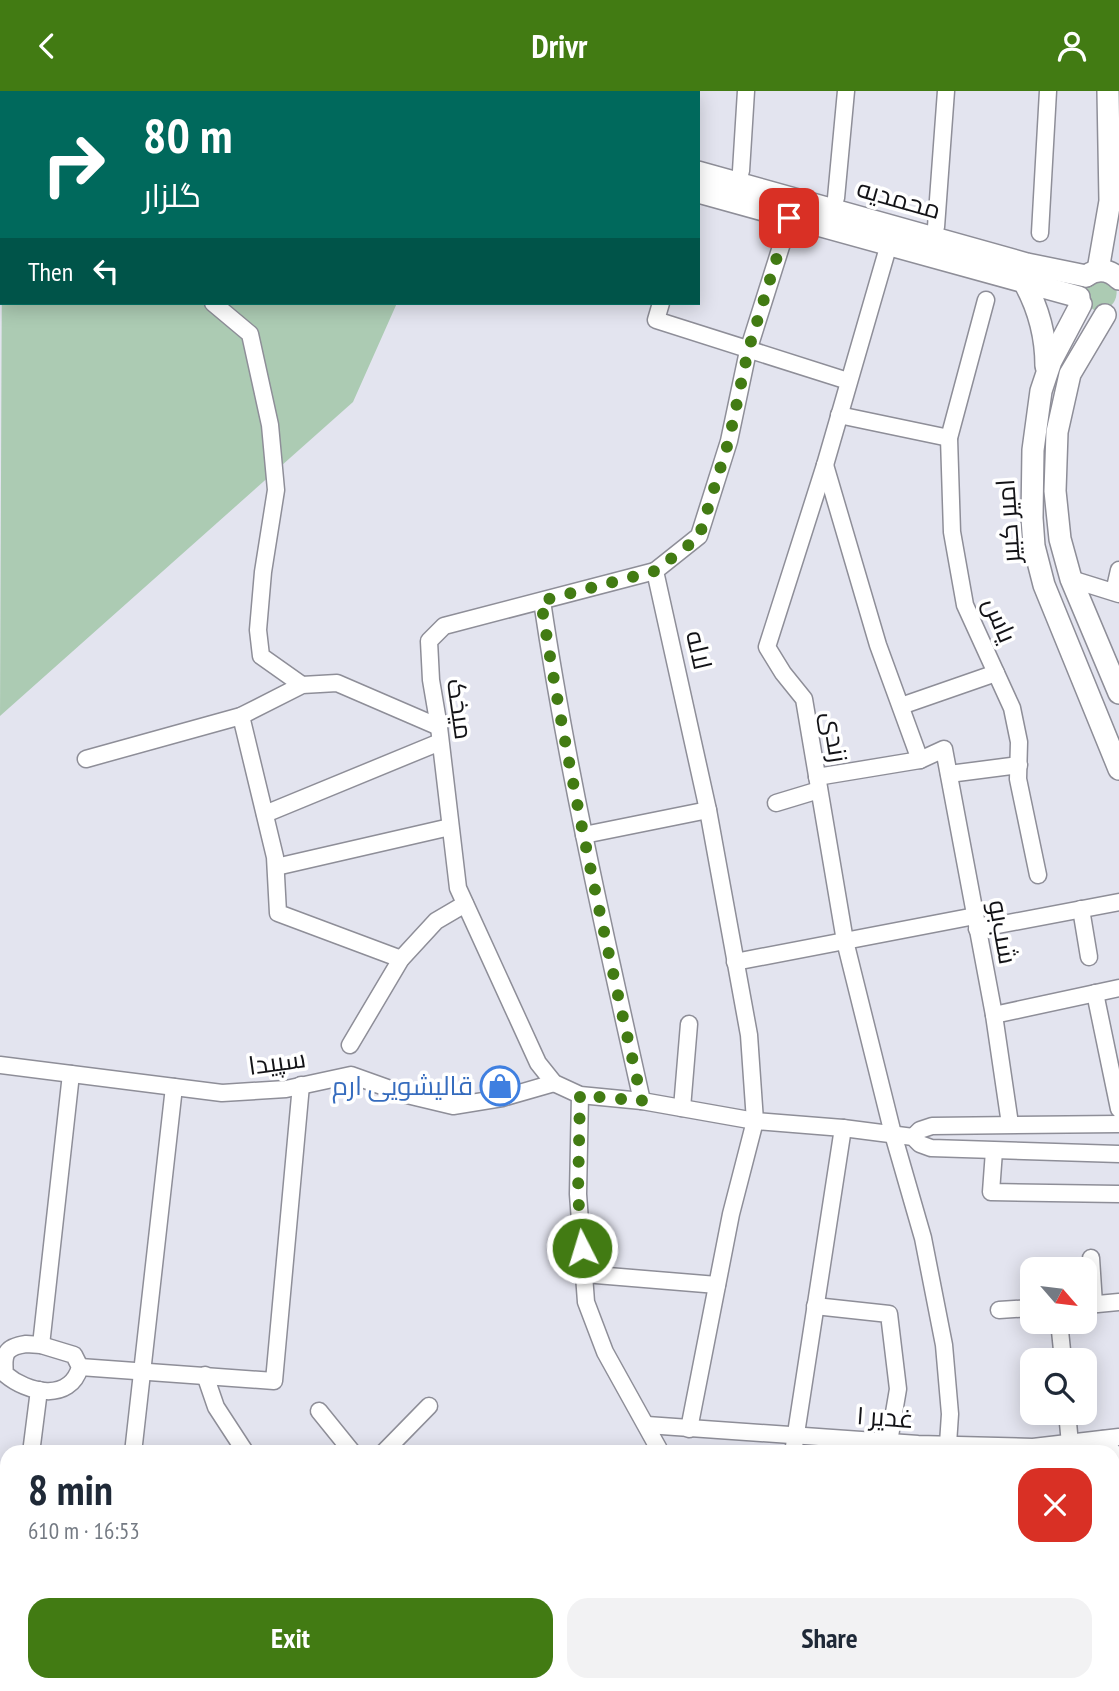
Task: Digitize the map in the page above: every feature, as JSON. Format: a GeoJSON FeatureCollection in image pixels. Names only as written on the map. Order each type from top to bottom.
{"type":"FeatureCollection","features":[{"type":"Feature","properties":{"kind":"street"},"geometry":{"type":"LineString","coordinates":[[741,171],[746,91]]}},
{"type":"Feature","properties":{"kind":"street"},"geometry":{"type":"LineString","coordinates":[[836,198],[846,91]]}},
{"type":"Feature","properties":{"kind":"street"},"geometry":{"type":"LineString","coordinates":[[936,226],[946,91]]}},
{"type":"Feature","properties":{"kind":"street"},"geometry":{"type":"LineString","coordinates":[[1040,233],[1048,91]]}},
{"type":"Feature","properties":{"kind":"street","name":"امیر کبیر"},"geometry":{"type":"LineString","coordinates":[[1108,91],[1110,201],[1092,273],[1081,282],[1080,301],[1045,376],[1038,407],[1031,484],[1034,546],[1044,585],[1119,769]]}},
{"type":"Feature","properties":{"kind":"street","name":"محمدیه"},"geometry":{"type":"LineString","coordinates":[[700,173],[1027,264],[1092,273],[1110,271],[1119,279]]}},
{"type":"Feature","properties":{"kind":"street","name":"محمدیه"},"geometry":{"type":"LineString","coordinates":[[700,193],[1024,282],[1080,301],[1089,312],[1114,312]]}},
{"type":"Feature","properties":{"kind":"street"},"geometry":{"type":"LineString","coordinates":[[655,571],[699,537],[729,440],[748,351],[789,218]]}},
{"type":"Feature","properties":{"kind":"street","name":"زندی"},"geometry":{"type":"LineString","coordinates":[[889,244],[825,465],[766,647],[804,699],[845,941],[893,1134],[923,1238],[944,1345],[950,1413],[948,1444]]}},
{"type":"Feature","properties":{"kind":"street"},"geometry":{"type":"LineString","coordinates":[[1024,282],[1034,299],[1044,334],[1045,376]]}},
{"type":"Feature","properties":{"kind":"street","name":"یاس"},"geometry":{"type":"LineString","coordinates":[[986,300],[948,438],[952,532],[965,605],[1012,708],[1019,742],[1018,779],[1038,875]]}},
{"type":"Feature","properties":{"kind":"street"},"geometry":{"type":"LineString","coordinates":[[215,305],[250,334],[270,425],[276,491],[262,584],[258,630],[261,656],[302,685]]}},
{"type":"Feature","properties":{"kind":"street"},"geometry":{"type":"LineString","coordinates":[[660,305],[656,320],[848,381]]}},
{"type":"Feature","properties":{"kind":"street"},"geometry":{"type":"LineString","coordinates":[[1114,312],[1070,374],[1057,432],[1055,474],[1060,539],[1071,579],[1119,693]]}},
{"type":"Feature","properties":{"kind":"street"},"geometry":{"type":"LineString","coordinates":[[839,415],[948,438]]}},
{"type":"Feature","properties":{"kind":"street"},"geometry":{"type":"LineString","coordinates":[[776,803],[818,784],[920,760],[878,645],[825,465]]}},
{"type":"Feature","properties":{"kind":"street"},"geometry":{"type":"LineString","coordinates":[[1071,579],[1116,593],[1119,570]]}},
{"type":"Feature","properties":{"kind":"street","name":"میخک"},"geometry":{"type":"LineString","coordinates":[[554,1083],[538,1063],[457,888],[431,680],[429,642],[444,626],[655,571]]}},
{"type":"Feature","properties":{"kind":"street","name":"لاله"},"geometry":{"type":"LineString","coordinates":[[655,571],[708,810],[736,962],[749,1035],[755,1121],[731,1214],[689,1429]]}},
{"type":"Feature","properties":{"kind":"street"},"geometry":{"type":"LineString","coordinates":[[541,601],[553,679],[584,835],[642,1101]]}},
{"type":"Feature","properties":{"kind":"street"},"geometry":{"type":"LineString","coordinates":[[901,706],[996,673]]}},
{"type":"Feature","properties":{"kind":"street"},"geometry":{"type":"LineString","coordinates":[[86,759],[240,716],[302,685],[337,683],[439,735]]}},
{"type":"Feature","properties":{"kind":"street"},"geometry":{"type":"LineString","coordinates":[[240,716],[276,867],[278,913],[401,959]]}},
{"type":"Feature","properties":{"kind":"street"},"geometry":{"type":"LineString","coordinates":[[265,814],[439,735]]}},
{"type":"Feature","properties":{"kind":"street","name":"شب‌بو"},"geometry":{"type":"LineString","coordinates":[[920,760],[944,749],[994,1015],[1010,1125]]}},
{"type":"Feature","properties":{"kind":"street"},"geometry":{"type":"LineString","coordinates":[[949,774],[1019,765]]}},
{"type":"Feature","properties":{"kind":"street"},"geometry":{"type":"LineString","coordinates":[[584,835],[708,810]]}},
{"type":"Feature","properties":{"kind":"street"},"geometry":{"type":"LineString","coordinates":[[276,867],[450,827]]}},
{"type":"Feature","properties":{"kind":"street"},"geometry":{"type":"LineString","coordinates":[[736,962],[845,941],[1119,902]]}},
{"type":"Feature","properties":{"kind":"street"},"geometry":{"type":"LineString","coordinates":[[350,1045],[401,959],[436,921],[465,904]]}},
{"type":"Feature","properties":{"kind":"street"},"geometry":{"type":"LineString","coordinates":[[1081,909],[1089,957]]}},
{"type":"Feature","properties":{"kind":"street"},"geometry":{"type":"LineString","coordinates":[[994,1015],[1119,988]]}},
{"type":"Feature","properties":{"kind":"street"},"geometry":{"type":"LineString","coordinates":[[1095,993],[1119,1109]]}},
{"type":"Feature","properties":{"kind":"street"},"geometry":{"type":"LineString","coordinates":[[682,1108],[689,1024]]}},
{"type":"Feature","properties":{"kind":"street","name":"سپیدا"},"geometry":{"type":"LineString","coordinates":[[0,1065],[222,1093],[286,1089],[351,1075],[407,1095],[453,1106],[502,1098],[554,1083]]}},
{"type":"Feature","properties":{"kind":"street"},"geometry":{"type":"LineString","coordinates":[[41,1345],[71,1074]]}},
{"type":"Feature","properties":{"kind":"street"},"geometry":{"type":"LineString","coordinates":[[554,1083],[580,1095],[642,1101],[755,1121],[914,1137],[931,1148],[1119,1154]]}},
{"type":"Feature","properties":{"kind":"street"},"geometry":{"type":"LineString","coordinates":[[80,1367],[274,1381],[301,1085]]}},
{"type":"Feature","properties":{"kind":"street"},"geometry":{"type":"LineString","coordinates":[[134,1445],[174,1087]]}},
{"type":"Feature","properties":{"kind":"street"},"geometry":{"type":"LineString","coordinates":[[580,1095],[578,1194],[586,1302],[605,1352],[657,1445]]}},
{"type":"Feature","properties":{"kind":"street"},"geometry":{"type":"LineString","coordinates":[[914,1137],[920,1130],[932,1125],[1119,1124]]}},
{"type":"Feature","properties":{"kind":"street"},"geometry":{"type":"LineString","coordinates":[[794,1445],[843,1128]]}},
{"type":"Feature","properties":{"kind":"street"},"geometry":{"type":"LineString","coordinates":[[994,1151],[991,1192],[1119,1194]]}},
{"type":"Feature","properties":{"kind":"street"},"geometry":{"type":"LineString","coordinates":[[584,1275],[717,1285]]}},
{"type":"Feature","properties":{"kind":"street"},"geometry":{"type":"LineString","coordinates":[[1097,1304],[1119,1302]]}},
{"type":"Feature","properties":{"kind":"street"},"geometry":{"type":"LineString","coordinates":[[815,1306],[888,1314],[898,1389],[889,1442]]}},
{"type":"Feature","properties":{"kind":"street"},"geometry":{"type":"LineString","coordinates":[[999,1310],[1020,1309]]}},
{"type":"Feature","properties":{"kind":"street"},"geometry":{"type":"LineString","coordinates":[[41,1345],[74,1355],[80,1367],[76,1380],[67,1388],[39,1390],[13,1381],[5,1374],[2,1362],[13,1346],[41,1345]]}},
{"type":"Feature","properties":{"kind":"street"},"geometry":{"type":"LineString","coordinates":[[205,1375],[216,1407],[241,1445]]}},
{"type":"Feature","properties":{"kind":"street"},"geometry":{"type":"LineString","coordinates":[[32,1445],[39,1390]]}},
{"type":"Feature","properties":{"kind":"street"},"geometry":{"type":"LineString","coordinates":[[391,1445],[429,1406]]}},
{"type":"Feature","properties":{"kind":"street"},"geometry":{"type":"LineString","coordinates":[[319,1411],[347,1445]]}},
{"type":"Feature","properties":{"kind":"street","name":"غدیر ۱"},"geometry":{"type":"LineString","coordinates":[[647,1425],[904,1445]]}},
{"type":"Feature","properties":{"kind":"street"},"geometry":{"type":"LineString","coordinates":[[1069,1425],[1070,1444]]}},
{"type":"Feature","properties":{"kind":"street","name":"غدیر ۱"},"geometry":{"type":"LineString","coordinates":[[1065,1445],[1111,1438]]}},
{"type":"Feature","properties":{"kind":"street","name":"غدیر ۱"},"geometry":{"type":"LineString","coordinates":[[940,1445],[957,1445]]}},
{"type":"Feature","properties":{"kind":"green space"},"geometry":{"type":"Polygon","coordinates":[[[1091,277],[1116,284],[1115,299],[1110,306],[1096,311],[1087,304],[1083,291],[1091,277]]]}},
{"type":"Feature","properties":{"kind":"green space"},"geometry":{"type":"Polygon","coordinates":[[[2,305],[396,305],[353,402],[0,716],[2,305]]]}},
{"type":"Feature","properties":{"kind":"place","name":"قالیشویی ارم"},"geometry":{"type":"Point","coordinates":[500,1086]}},
{"type":"Feature","properties":{"kind":"route"},"geometry":{"type":"LineString","coordinates":[[582,1248],[578,1194],[580,1095],[642,1101],[584,835],[553,679],[541,601],[655,571],[699,537],[729,440],[748,351],[789,218]]}}]}
